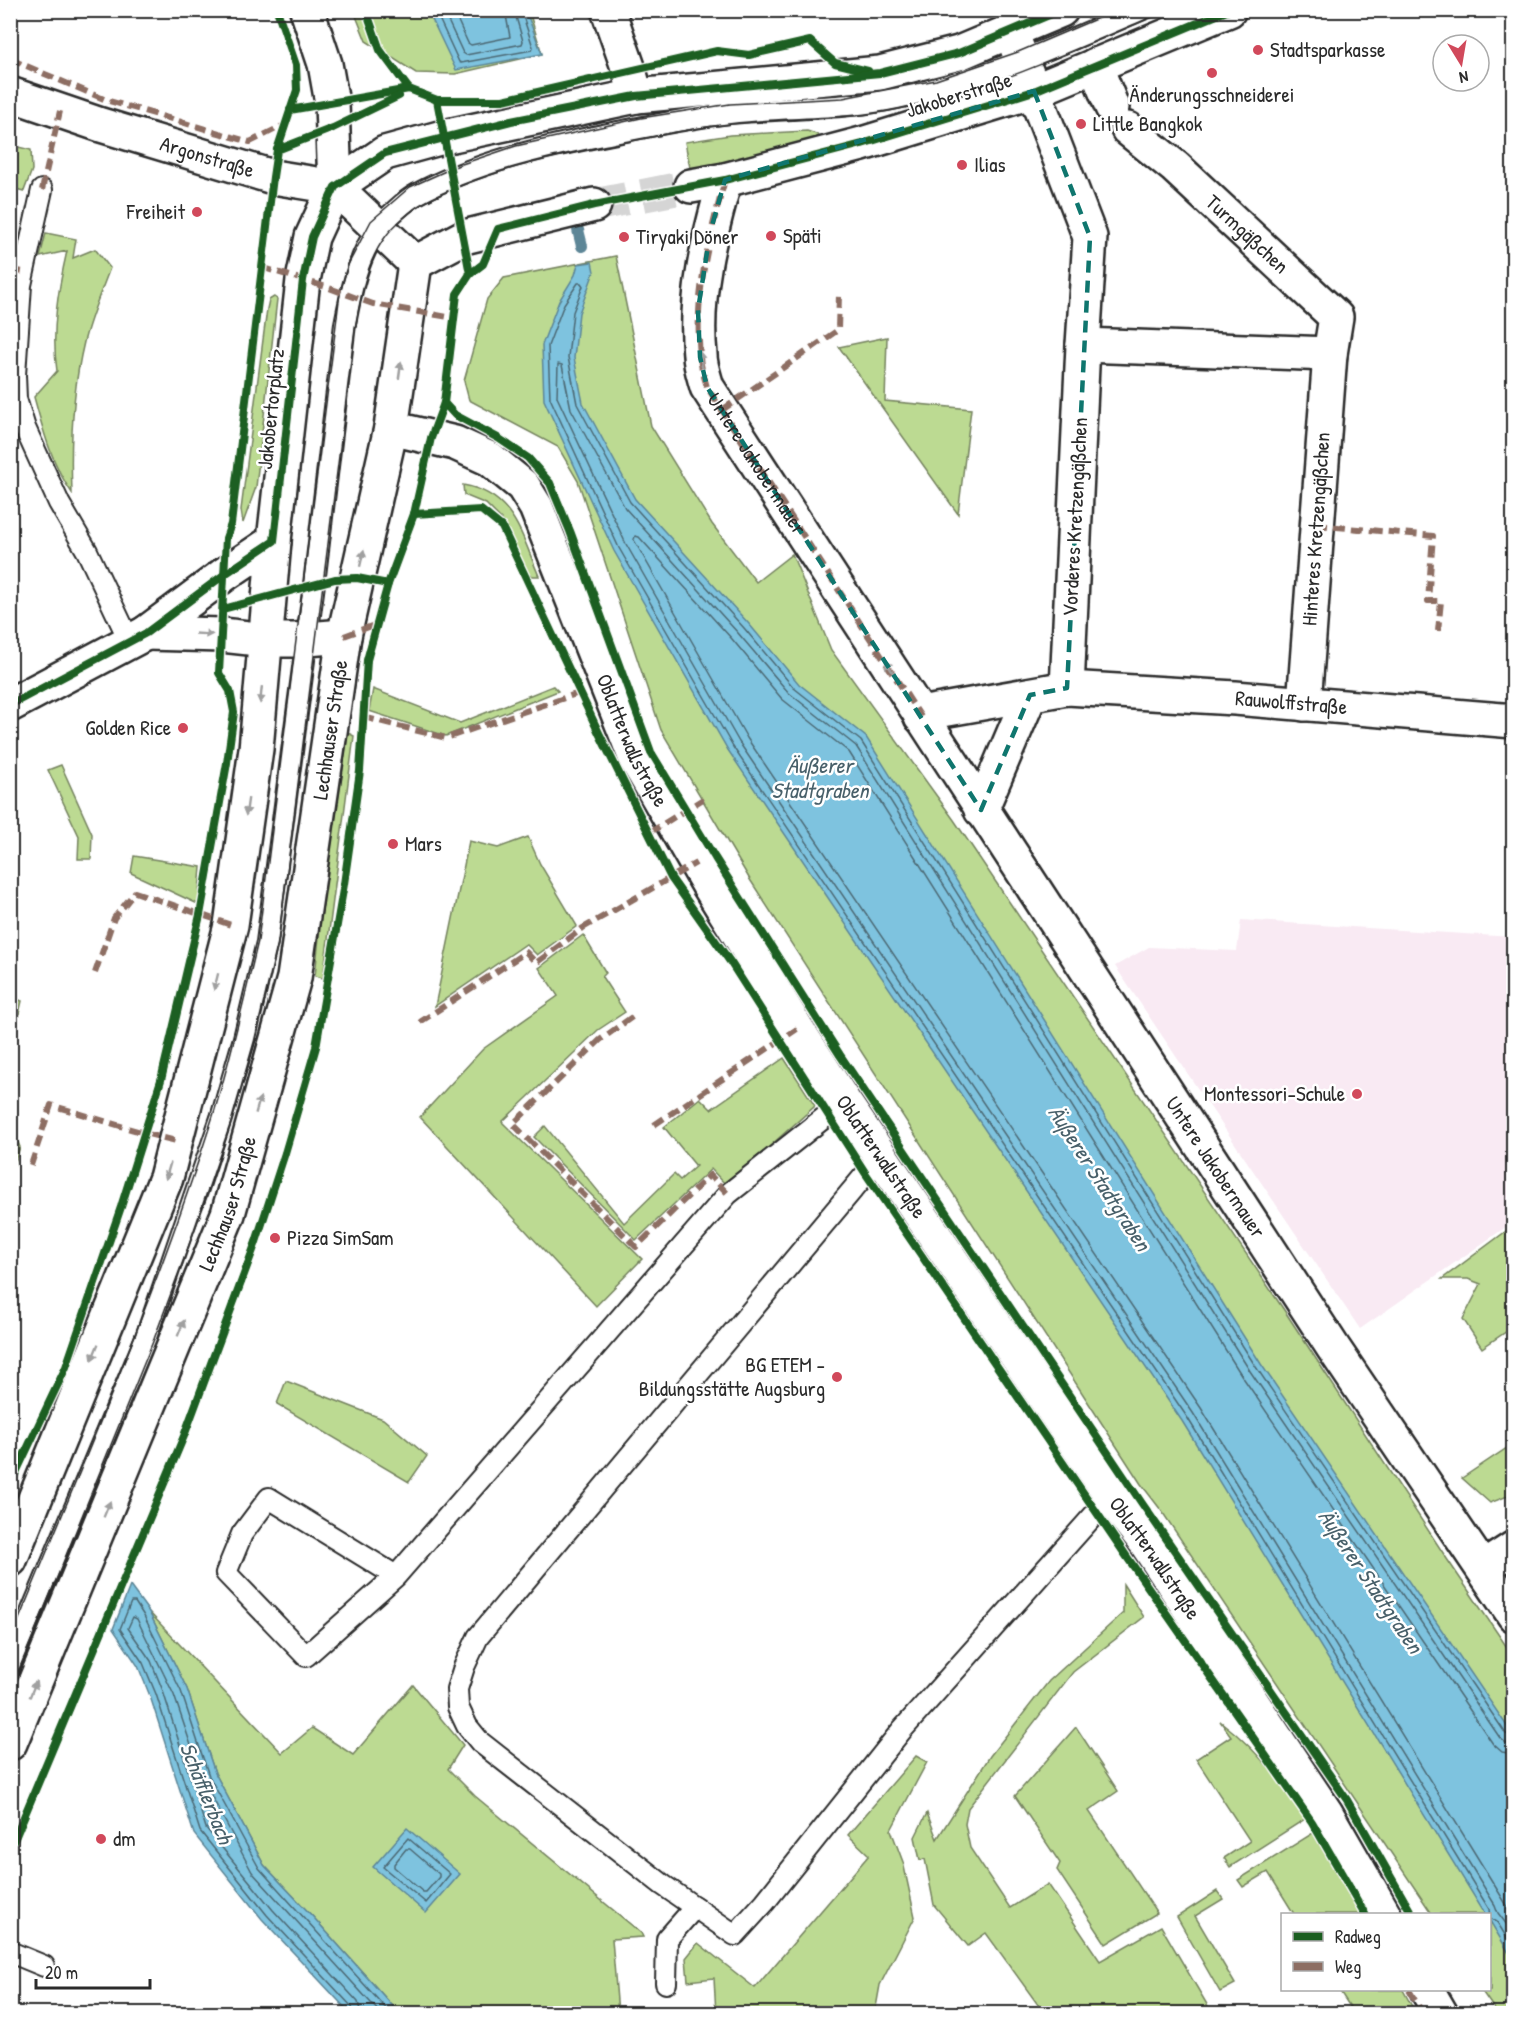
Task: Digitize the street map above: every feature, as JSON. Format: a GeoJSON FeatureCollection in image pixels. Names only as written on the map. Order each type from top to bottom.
{"type":"FeatureCollection","features":[{"type":"Feature","properties":{"kind":"street"},"geometry":{"type":"LineString","coordinates":[[307,10],[325,64],[332,103],[335,187],[416,263]]}},
{"type":"Feature","properties":{"kind":"street"},"geometry":{"type":"LineString","coordinates":[[608,10],[636,96]]}},
{"type":"Feature","properties":{"kind":"street","name":"Jakoberstraße"},"geometry":{"type":"LineString","coordinates":[[335,187],[385,153],[511,122],[636,96],[880,73],[951,55],[1016,46],[1061,10]]}},
{"type":"Feature","properties":{"kind":"street","name":"Jakoberstraße"},"geometry":{"type":"LineString","coordinates":[[691,186],[724,180],[862,144],[1034,91],[1229,10]]}},
{"type":"Feature","properties":{"kind":"street","name":"Vorderes Kretzengäßchen"},"geometry":{"type":"LineString","coordinates":[[1016,46],[1090,237],[1067,688]]}},
{"type":"Feature","properties":{"kind":"street","name":"Turmgäßchen"},"geometry":{"type":"LineString","coordinates":[[1095,65],[1120,118],[1336,317],[1330,354]]}},
{"type":"Feature","properties":{"kind":"street","name":"Argonstraße"},"geometry":{"type":"LineString","coordinates":[[10,94],[101,125],[273,177],[335,187]]}},
{"type":"Feature","properties":{"kind":"street","name":"Untere Jakobermauer"},"geometry":{"type":"LineString","coordinates":[[724,180],[710,233],[698,310],[700,357],[707,387],[1321,1329],[1514,1615]]}},
{"type":"Feature","properties":{"kind":"street","name":"Jakobertorplatz"},"geometry":{"type":"LineString","coordinates":[[266,640],[274,541],[303,280],[312,237],[335,187]]}},
{"type":"Feature","properties":{"kind":"street"},"geometry":{"type":"LineString","coordinates":[[416,263],[464,237],[594,205]]}},
{"type":"Feature","properties":{"kind":"street"},"geometry":{"type":"LineString","coordinates":[[137,636],[211,635],[266,640],[306,640],[344,636],[391,428],[416,263]]}},
{"type":"Feature","properties":{"kind":"street"},"geometry":{"type":"LineString","coordinates":[[1083,345],[1330,354]]}},
{"type":"Feature","properties":{"kind":"street","name":"Hinteres Kretzengäßchen"},"geometry":{"type":"LineString","coordinates":[[1304,704],[1330,354]]}},
{"type":"Feature","properties":{"kind":"street","name":"Oblatterwallstraße"},"geometry":{"type":"LineString","coordinates":[[391,428],[455,443],[490,459],[523,486],[536,507],[636,759],[740,937],[880,1157],[1111,1496],[1146,1543],[1326,1812],[1383,1913]]}},
{"type":"Feature","properties":{"kind":"street"},"geometry":{"type":"LineString","coordinates":[[10,705],[137,636],[274,541]]}},
{"type":"Feature","properties":{"kind":"street","name":"Lechhauser Straße"},"geometry":{"type":"LineString","coordinates":[[10,1743],[228,1214],[294,978],[344,636]]}},
{"type":"Feature","properties":{"kind":"street"},"geometry":{"type":"LineString","coordinates":[[10,1560],[166,1178],[231,925],[256,750],[266,640]]}},
{"type":"Feature","properties":{"kind":"street"},"geometry":{"type":"LineString","coordinates":[[921,717],[931,712],[1067,688]]}},
{"type":"Feature","properties":{"kind":"street","name":"Rauwolffstraße"},"geometry":{"type":"LineString","coordinates":[[1067,688],[1514,721]]}},
{"type":"Feature","properties":{"kind":"street"},"geometry":{"type":"LineString","coordinates":[[981,810],[1030,695]]}},
{"type":"Feature","properties":{"kind":"street"},"geometry":{"type":"LineString","coordinates":[[1483,1569],[1514,1548]]}},
{"type":"Feature","properties":{"kind":"street"},"geometry":{"type":"LineString","coordinates":[[1428,1991],[1441,2013]]}},
{"type":"Feature","properties":{"kind":"lane"},"geometry":{"type":"LineString","coordinates":[[10,1663],[146,1337],[221,1118],[238,1061],[267,942],[345,324],[353,285],[366,248],[378,228],[415,195],[463,172],[519,155],[642,127],[730,112],[844,107],[895,99],[939,88],[1016,46],[1140,10]]}},
{"type":"Feature","properties":{"kind":"lane"},"geometry":{"type":"LineString","coordinates":[[42,190],[21,285],[15,375],[18,430],[137,636]]}},
{"type":"Feature","properties":{"kind":"lane"},"geometry":{"type":"LineString","coordinates":[[396,1576],[269,1498],[242,1534],[226,1573],[306,1656],[396,1576],[728,1194],[844,1102]]}},
{"type":"Feature","properties":{"kind":"lane"},"geometry":{"type":"LineString","coordinates":[[880,1157],[478,1637],[456,1689],[458,1707],[467,1726],[480,1742],[663,1885],[735,1935],[765,1902],[901,1731],[1111,1496]]}},
{"type":"Feature","properties":{"kind":"lane"},"geometry":{"type":"LineString","coordinates":[[666,1983],[667,1939],[695,1907]]}},
{"type":"Feature","properties":{"kind":"lane"},"geometry":{"type":"LineString","coordinates":[[10,1952],[45,1966]]}},
{"type":"Feature","properties":{"kind":"highlighted area"},"geometry":{"type":"Polygon","coordinates":[[[1034,91],[1090,237],[1067,688],[1030,695],[981,810],[707,387],[700,357],[698,310],[710,233],[725,180],[1034,91]]]}},
{"type":"Feature","properties":{"kind":"shaded area","name":"Montessori-Schule"},"geometry":{"type":"Polygon","coordinates":[[[1241,920],[1513,937],[1513,1222],[1360,1329],[1115,966],[1149,947],[1237,951],[1241,920]]]}},
{"type":"Feature","properties":{"kind":"green space"},"geometry":{"type":"Polygon","coordinates":[[[354,11],[529,11],[542,54],[455,74],[416,73],[366,41],[354,11]]]}},
{"type":"Feature","properties":{"kind":"green space"},"geometry":{"type":"Polygon","coordinates":[[[807,131],[821,138],[692,178],[685,142],[730,135],[807,131]]]}},
{"type":"Feature","properties":{"kind":"green space"},"geometry":{"type":"Polygon","coordinates":[[[10,145],[31,150],[32,170],[24,191],[11,188],[10,145]]]}},
{"type":"Feature","properties":{"kind":"green space"},"geometry":{"type":"Polygon","coordinates":[[[46,233],[76,239],[73,258],[95,249],[110,268],[86,333],[80,361],[74,398],[72,493],[54,459],[34,397],[57,371],[56,311],[67,251],[40,257],[46,233]]]}},
{"type":"Feature","properties":{"kind":"green space"},"geometry":{"type":"Polygon","coordinates":[[[616,256],[651,426],[712,524],[756,582],[792,554],[831,650],[954,820],[1286,1313],[1513,1656],[1513,2013],[1497,2013],[1482,1991],[1491,1991],[1491,1913],[1431,1913],[1161,1510],[1141,1484],[749,878],[661,730],[578,481],[558,447],[469,400],[464,381],[487,299],[504,278],[616,256]]]}},
{"type":"Feature","properties":{"kind":"green space"},"geometry":{"type":"Polygon","coordinates":[[[274,297],[277,299],[256,487],[243,523],[241,510],[267,309],[269,300],[274,297]]]}},
{"type":"Feature","properties":{"kind":"green space"},"geometry":{"type":"Polygon","coordinates":[[[887,337],[885,401],[971,409],[958,514],[839,347],[887,337]]]}},
{"type":"Feature","properties":{"kind":"green space"},"geometry":{"type":"Polygon","coordinates":[[[463,485],[494,497],[505,507],[520,532],[539,576],[528,574],[502,520],[486,504],[464,495],[463,485]]]}},
{"type":"Feature","properties":{"kind":"green space"},"geometry":{"type":"Polygon","coordinates":[[[553,686],[558,691],[446,736],[369,711],[373,689],[460,723],[553,686]]]}},
{"type":"Feature","properties":{"kind":"green space"},"geometry":{"type":"Polygon","coordinates":[[[348,733],[354,736],[323,978],[315,976],[322,908],[348,733]]]}},
{"type":"Feature","properties":{"kind":"green space"},"geometry":{"type":"Polygon","coordinates":[[[61,765],[92,834],[91,859],[78,859],[79,836],[48,770],[61,765]]]}},
{"type":"Feature","properties":{"kind":"green space"},"geometry":{"type":"Polygon","coordinates":[[[528,837],[540,864],[577,926],[537,955],[526,944],[435,1006],[469,841],[498,848],[528,837]]]}},
{"type":"Feature","properties":{"kind":"green space"},"geometry":{"type":"Polygon","coordinates":[[[134,856],[201,867],[198,904],[131,873],[134,856]]]}},
{"type":"Feature","properties":{"kind":"green space"},"geometry":{"type":"Polygon","coordinates":[[[583,935],[606,973],[602,977],[625,1012],[598,1030],[502,1122],[642,1259],[596,1306],[420,1117],[483,1049],[558,996],[539,968],[583,935]]]}},
{"type":"Feature","properties":{"kind":"green space"},"geometry":{"type":"Polygon","coordinates":[[[10,997],[22,1001],[11,1048],[10,997]]]}},
{"type":"Feature","properties":{"kind":"green space"},"geometry":{"type":"Polygon","coordinates":[[[784,1058],[815,1106],[726,1185],[711,1169],[636,1240],[534,1137],[545,1126],[624,1223],[674,1174],[680,1180],[696,1166],[664,1127],[700,1098],[711,1109],[784,1058]]]}},
{"type":"Feature","properties":{"kind":"green space"},"geometry":{"type":"Polygon","coordinates":[[[10,1126],[20,1147],[11,1173],[10,1126]]]}},
{"type":"Feature","properties":{"kind":"green space"},"geometry":{"type":"Polygon","coordinates":[[[1513,1226],[1513,1327],[1482,1348],[1463,1319],[1481,1284],[1468,1279],[1442,1279],[1513,1226]]]}},
{"type":"Feature","properties":{"kind":"green space"},"geometry":{"type":"Polygon","coordinates":[[[286,1381],[383,1419],[427,1456],[409,1482],[277,1404],[286,1381]]]}},
{"type":"Feature","properties":{"kind":"green space"},"geometry":{"type":"Polygon","coordinates":[[[1513,1444],[1513,1494],[1490,1503],[1462,1478],[1513,1444]]]}},
{"type":"Feature","properties":{"kind":"green space"},"geometry":{"type":"Polygon","coordinates":[[[1123,1584],[1144,1617],[1073,1672],[968,1808],[965,1824],[970,1848],[1010,1908],[1048,1884],[1100,1961],[1161,1926],[1212,2013],[1044,2013],[986,1933],[968,1946],[934,1905],[925,1859],[920,1860],[915,1837],[927,1813],[937,1839],[990,1756],[1049,1681],[1123,1613],[1123,1584]]]}},
{"type":"Feature","properties":{"kind":"green space"},"geometry":{"type":"Polygon","coordinates":[[[149,1612],[282,1753],[312,1728],[353,1755],[413,1685],[463,1745],[448,1769],[475,1796],[641,1933],[643,1937],[612,1939],[618,2013],[399,2013],[264,1865],[215,1773],[187,1689],[149,1612]]]}},
{"type":"Feature","properties":{"kind":"green space"},"geometry":{"type":"Polygon","coordinates":[[[1220,1721],[1245,1742],[1267,1766],[1305,1819],[1230,1867],[1224,1858],[1250,1841],[1196,1759],[1231,1736],[1220,1721]]]}},
{"type":"Feature","properties":{"kind":"green space"},"geometry":{"type":"Polygon","coordinates":[[[1076,1727],[1118,1791],[1089,1811],[1157,1913],[1106,1944],[1057,1870],[1060,1863],[1015,1796],[1076,1727]]]}},
{"type":"Feature","properties":{"kind":"green space"},"geometry":{"type":"Polygon","coordinates":[[[916,1756],[927,1762],[891,1830],[903,1862],[915,1917],[880,1985],[875,2013],[716,2013],[714,1978],[688,1981],[686,1958],[698,1943],[755,1988],[869,1855],[848,1835],[916,1756]]]}},
{"type":"Feature","properties":{"kind":"green space"},"geometry":{"type":"Polygon","coordinates":[[[1313,1833],[1359,1913],[1293,1913],[1268,1872],[1243,1887],[1238,1880],[1313,1833]]]}},
{"type":"Feature","properties":{"kind":"green space"},"geometry":{"type":"Polygon","coordinates":[[[1217,1891],[1223,1899],[1195,1916],[1235,1984],[1220,1992],[1177,1917],[1217,1891]]]}},
{"type":"Feature","properties":{"kind":"green space"},"geometry":{"type":"Polygon","coordinates":[[[1340,1991],[1404,1991],[1415,2012],[1354,2013],[1340,1991]]]}},
{"type":"Feature","properties":{"kind":"water"},"geometry":{"type":"Polygon","coordinates":[[[428,11],[526,11],[542,54],[456,70],[428,11]]]}},
{"type":"Feature","properties":{"kind":"water","name":"Äußerer Stadtgraben"},"geometry":{"type":"Polygon","coordinates":[[[592,262],[594,272],[579,313],[574,358],[583,403],[635,499],[749,624],[799,684],[866,737],[1261,1364],[1513,1735],[1513,1960],[1491,1923],[1491,1913],[1484,1913],[1182,1421],[728,750],[614,551],[544,400],[542,345],[559,301],[575,275],[578,264],[592,262]]]}},
{"type":"Feature","properties":{"kind":"water","name":"Schäfflerbach"},"geometry":{"type":"Polygon","coordinates":[[[130,1586],[149,1612],[187,1689],[215,1773],[264,1865],[399,2013],[350,2013],[262,1919],[194,1834],[150,1696],[138,1666],[113,1629],[130,1586]]]}},
{"type":"Feature","properties":{"kind":"water"},"geometry":{"type":"Polygon","coordinates":[[[407,1828],[460,1874],[426,1913],[373,1867],[407,1828]]]}},
{"type":"Feature","properties":{"kind":"waterway","name":"Äußerer Stadtgraben"},"geometry":{"type":"LineString","coordinates":[[578,230],[582,246]]}},
{"type":"Feature","properties":{"kind":"tunnel"},"geometry":{"type":"LineString","coordinates":[[594,205],[691,186]]}},
{"type":"Feature","properties":{"kind":"tram line"},"geometry":{"type":"LineString","coordinates":[[10,1641],[117,1381],[167,1249],[213,1116],[231,1050],[258,941],[340,293],[348,265],[371,221],[410,187],[459,165],[516,146],[641,118],[730,104],[843,98],[936,80],[1018,52],[1117,10]]}},
{"type":"Feature","properties":{"kind":"tram line"},"geometry":{"type":"LineString","coordinates":[[10,1693],[154,1339],[208,1194],[256,1040],[278,944],[355,328],[369,268],[379,246],[393,228],[424,203],[470,182],[519,166],[704,127],[837,118],[878,113],[934,101],[1003,79],[1169,10]]}},
{"type":"Feature","properties":{"kind":"marked path"},"geometry":{"type":"LineString","coordinates":[[10,59],[106,100],[250,142],[284,125]]}},
{"type":"Feature","properties":{"kind":"marked path"},"geometry":{"type":"LineString","coordinates":[[42,190],[60,111]]}},
{"type":"Feature","properties":{"kind":"marked path"},"geometry":{"type":"LineString","coordinates":[[725,180],[708,245],[699,310],[700,359],[707,387],[921,717]]}},
{"type":"Feature","properties":{"kind":"marked path"},"geometry":{"type":"LineString","coordinates":[[261,267],[373,304],[454,318]]}},
{"type":"Feature","properties":{"kind":"marked path"},"geometry":{"type":"LineString","coordinates":[[10,270],[24,272]]}},
{"type":"Feature","properties":{"kind":"marked path"},"geometry":{"type":"LineString","coordinates":[[722,410],[838,330],[839,294]]}},
{"type":"Feature","properties":{"kind":"marked path"},"geometry":{"type":"LineString","coordinates":[[1316,525],[1433,536],[1428,601],[1441,601],[1438,631]]}},
{"type":"Feature","properties":{"kind":"marked path"},"geometry":{"type":"LineString","coordinates":[[344,636],[377,624]]}},
{"type":"Feature","properties":{"kind":"marked path"},"geometry":{"type":"LineString","coordinates":[[363,717],[446,738],[579,693]]}},
{"type":"Feature","properties":{"kind":"marked path"},"geometry":{"type":"LineString","coordinates":[[649,833],[703,799]]}},
{"type":"Feature","properties":{"kind":"marked path"},"geometry":{"type":"LineString","coordinates":[[420,1022],[526,952],[536,963],[583,928],[696,863]]}},
{"type":"Feature","properties":{"kind":"marked path"},"geometry":{"type":"LineString","coordinates":[[95,973],[114,918],[135,892],[231,925]]}},
{"type":"Feature","properties":{"kind":"marked path"},"geometry":{"type":"LineString","coordinates":[[632,1017],[600,1040],[513,1124],[636,1247],[710,1175],[728,1194]]}},
{"type":"Feature","properties":{"kind":"marked path"},"geometry":{"type":"LineString","coordinates":[[654,1125],[797,1029]]}},
{"type":"Feature","properties":{"kind":"marked path"},"geometry":{"type":"LineString","coordinates":[[31,1165],[51,1105],[176,1141]]}},
{"type":"Feature","properties":{"kind":"marked path"},"geometry":{"type":"LineString","coordinates":[[1410,1991],[1423,2014]]}},
{"type":"Feature","properties":{"kind":"cycle path"},"geometry":{"type":"LineString","coordinates":[[10,1485],[66,1367],[121,1207],[161,1080],[200,915],[234,712],[230,691],[219,673],[226,538],[231,524],[277,150],[297,90],[296,65],[277,10]]}},
{"type":"Feature","properties":{"kind":"cycle path"},"geometry":{"type":"LineString","coordinates":[[366,10],[380,50],[409,89]]}},
{"type":"Feature","properties":{"kind":"cycle path"},"geometry":{"type":"LineString","coordinates":[[10,705],[146,633],[225,574],[274,541],[303,280],[312,237],[335,187],[385,153],[511,121],[636,96],[880,73],[959,53],[1061,10]]}},
{"type":"Feature","properties":{"kind":"cycle path"},"geometry":{"type":"LineString","coordinates":[[10,1850],[184,1436],[256,1242],[285,1153],[316,1047],[344,884],[360,771],[367,660],[388,584],[414,514],[431,438],[444,403],[457,294],[470,274],[483,264],[498,229],[594,205],[725,180],[862,144],[1034,91],[1229,10]]}},
{"type":"Feature","properties":{"kind":"cycle path"},"geometry":{"type":"LineString","coordinates":[[290,110],[409,89],[437,100],[503,100],[717,51],[749,55],[810,41],[835,63],[868,71]]}},
{"type":"Feature","properties":{"kind":"cycle path"},"geometry":{"type":"LineString","coordinates":[[277,150],[333,128],[399,96]]}},
{"type":"Feature","properties":{"kind":"cycle path"},"geometry":{"type":"LineString","coordinates":[[437,100],[470,274]]}},
{"type":"Feature","properties":{"kind":"cycle path"},"geometry":{"type":"LineString","coordinates":[[444,403],[455,415],[498,438],[528,458],[550,483],[570,531],[651,752],[840,1055],[1141,1502],[1347,1800],[1411,1913]]}},
{"type":"Feature","properties":{"kind":"cycle path"},"geometry":{"type":"LineString","coordinates":[[414,514],[481,510],[502,527],[599,733],[671,878],[731,963],[866,1174],[1127,1557],[1312,1822],[1364,1913]]}},
{"type":"Feature","properties":{"kind":"cycle path"},"geometry":{"type":"LineString","coordinates":[[223,609],[335,579],[357,578],[388,584]]}},
{"type":"Feature","properties":{"kind":"place","name":"Stadtsparkasse"},"geometry":{"type":"Point","coordinates":[1258,50]}},
{"type":"Feature","properties":{"kind":"place","name":"Änderungsschneiderei"},"geometry":{"type":"Point","coordinates":[1212,73]}},
{"type":"Feature","properties":{"kind":"place","name":"Little Bangkok"},"geometry":{"type":"Point","coordinates":[1081,124]}},
{"type":"Feature","properties":{"kind":"place","name":"Ilias"},"geometry":{"type":"Point","coordinates":[962,165]}},
{"type":"Feature","properties":{"kind":"place","name":"Freiheit"},"geometry":{"type":"Point","coordinates":[197,212]}},
{"type":"Feature","properties":{"kind":"place","name":"Späti"},"geometry":{"type":"Point","coordinates":[771,236]}},
{"type":"Feature","properties":{"kind":"place","name":"Tiryaki Döner"},"geometry":{"type":"Point","coordinates":[624,237]}},
{"type":"Feature","properties":{"kind":"place","name":"Golden Rice"},"geometry":{"type":"Point","coordinates":[183,728]}},
{"type":"Feature","properties":{"kind":"place","name":"Mars"},"geometry":{"type":"Point","coordinates":[393,844]}},
{"type":"Feature","properties":{"kind":"place","name":"Montessori-Schule"},"geometry":{"type":"Point","coordinates":[1357,1094]}},
{"type":"Feature","properties":{"kind":"place","name":"Pizza SimSam"},"geometry":{"type":"Point","coordinates":[275,1238]}},
{"type":"Feature","properties":{"kind":"place","name":"BG ETEM - Bildungsstätte Augsburg"},"geometry":{"type":"Point","coordinates":[837,1377]}},
{"type":"Feature","properties":{"kind":"place","name":"dm"},"geometry":{"type":"Point","coordinates":[101,1839]}}]}
